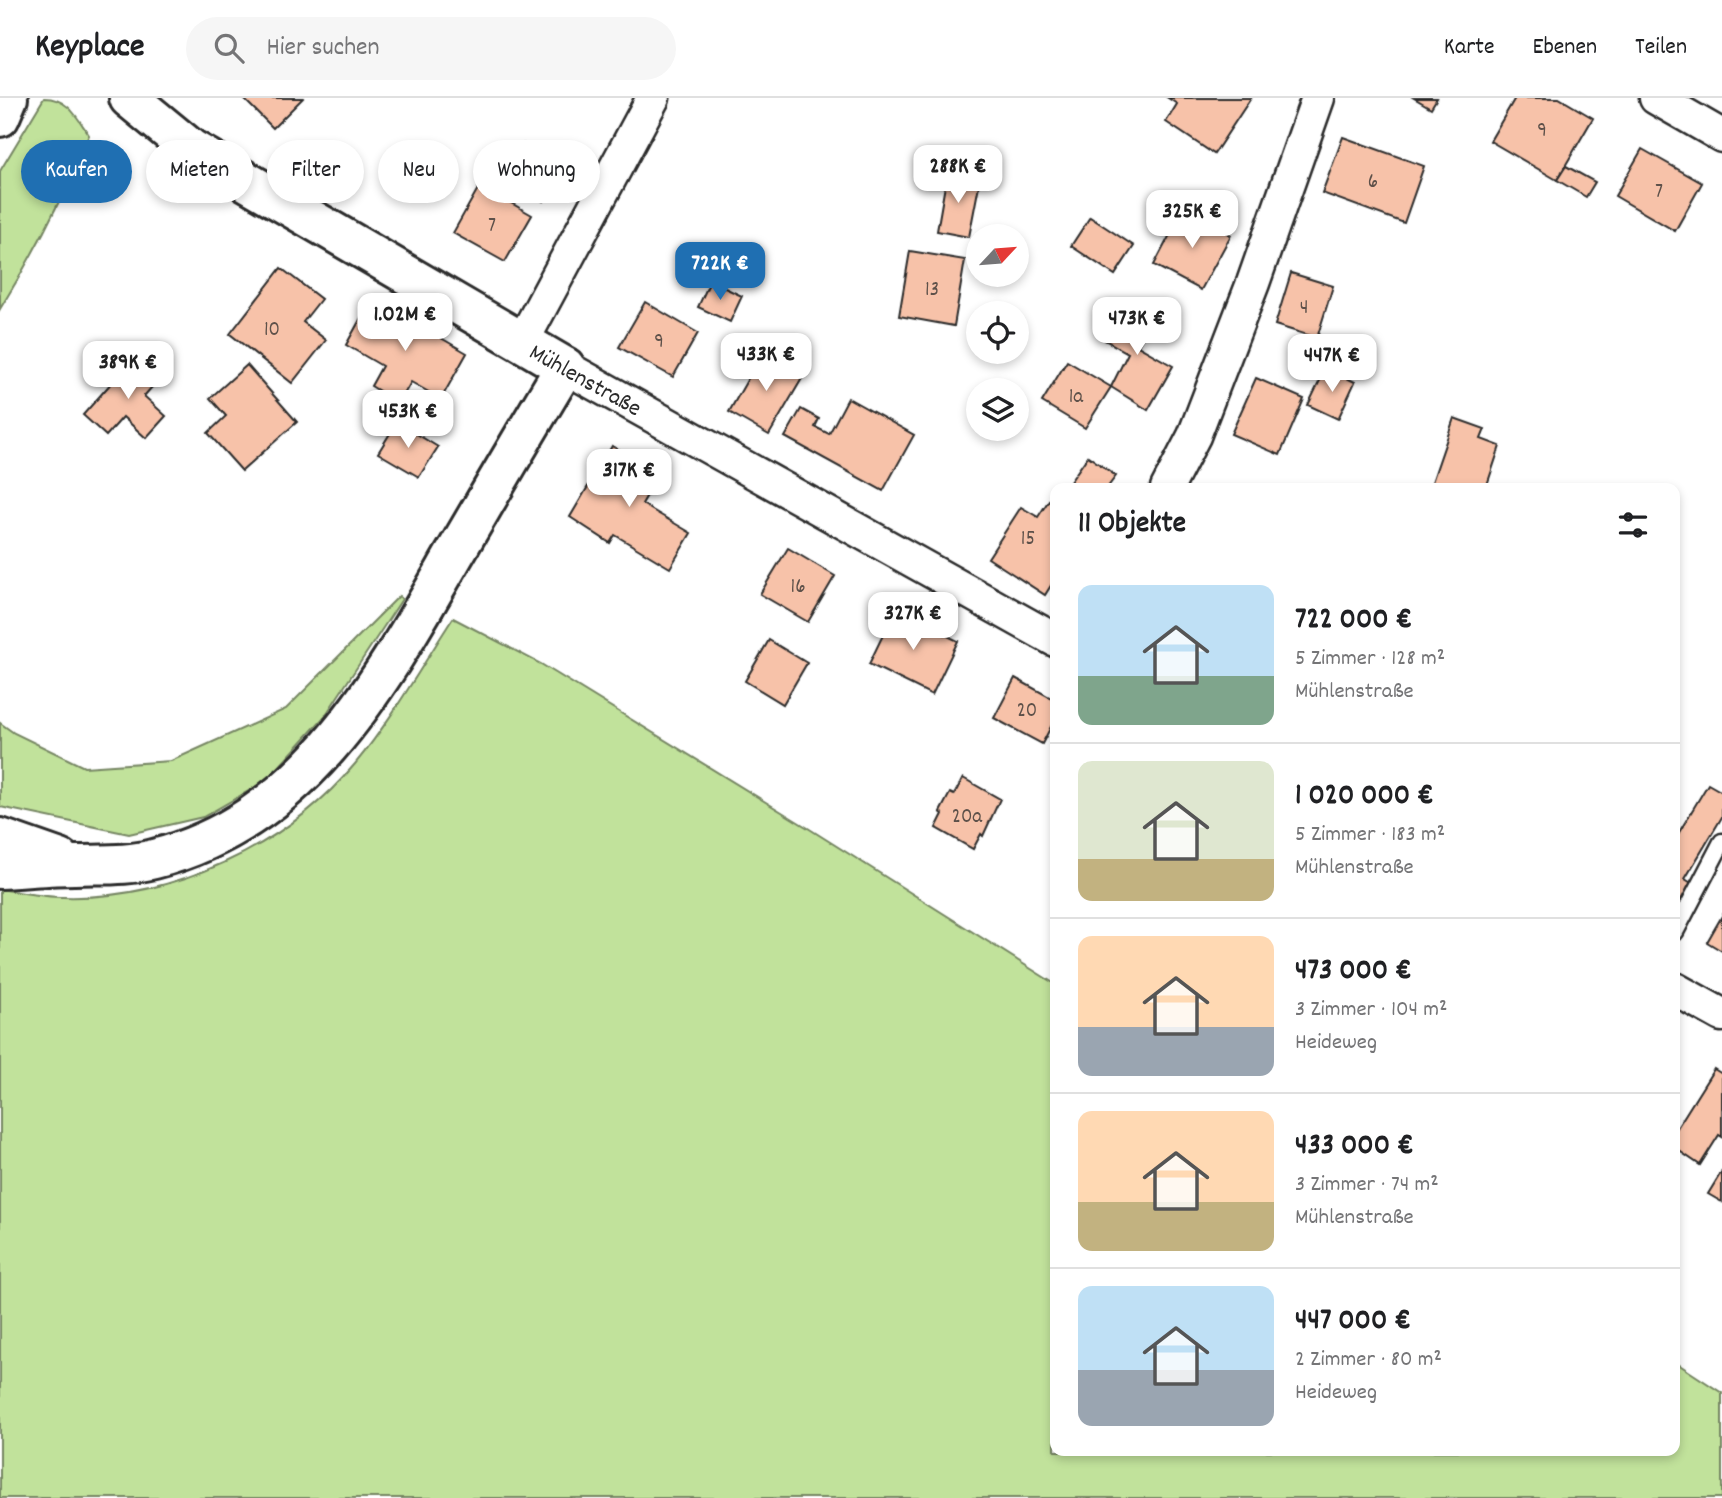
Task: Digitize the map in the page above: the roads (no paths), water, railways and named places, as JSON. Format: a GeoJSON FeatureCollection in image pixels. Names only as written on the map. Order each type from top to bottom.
{"type":"FeatureCollection","features":[{"type":"Feature","properties":{"kind":"main road"},"geometry":{"type":"LineString","coordinates":[[0,117],[8,98]]}},
{"type":"Feature","properties":{"kind":"main road","name":"Mühlenstraße"},"geometry":{"type":"LineString","coordinates":[[129,98],[191,149],[565,367]]}},
{"type":"Feature","properties":{"kind":"main road"},"geometry":{"type":"LineString","coordinates":[[0,869],[114,866],[154,859],[206,840],[258,814],[296,782],[331,745],[366,701],[411,631],[565,367]]}},
{"type":"Feature","properties":{"kind":"main road"},"geometry":{"type":"LineString","coordinates":[[0,838],[75,865]]}},
{"type":"Feature","properties":{"kind":"street"},"geometry":{"type":"LineString","coordinates":[[522,344],[653,98]]}},
{"type":"Feature","properties":{"kind":"street"},"geometry":{"type":"LineString","coordinates":[[1170,483],[1194,436],[1253,283],[1318,98]]}},
{"type":"Feature","properties":{"kind":"street"},"geometry":{"type":"LineString","coordinates":[[1656,98],[1722,136]]}},
{"type":"Feature","properties":{"kind":"street","name":"Mühlenstraße"},"geometry":{"type":"LineString","coordinates":[[565,367],[1050,637]]}},
{"type":"Feature","properties":{"kind":"street"},"geometry":{"type":"LineString","coordinates":[[1680,992],[1722,1015]]}},
{"type":"Feature","properties":{"kind":"lane"},"geometry":{"type":"LineString","coordinates":[[1680,922],[1722,842]]}}]}
